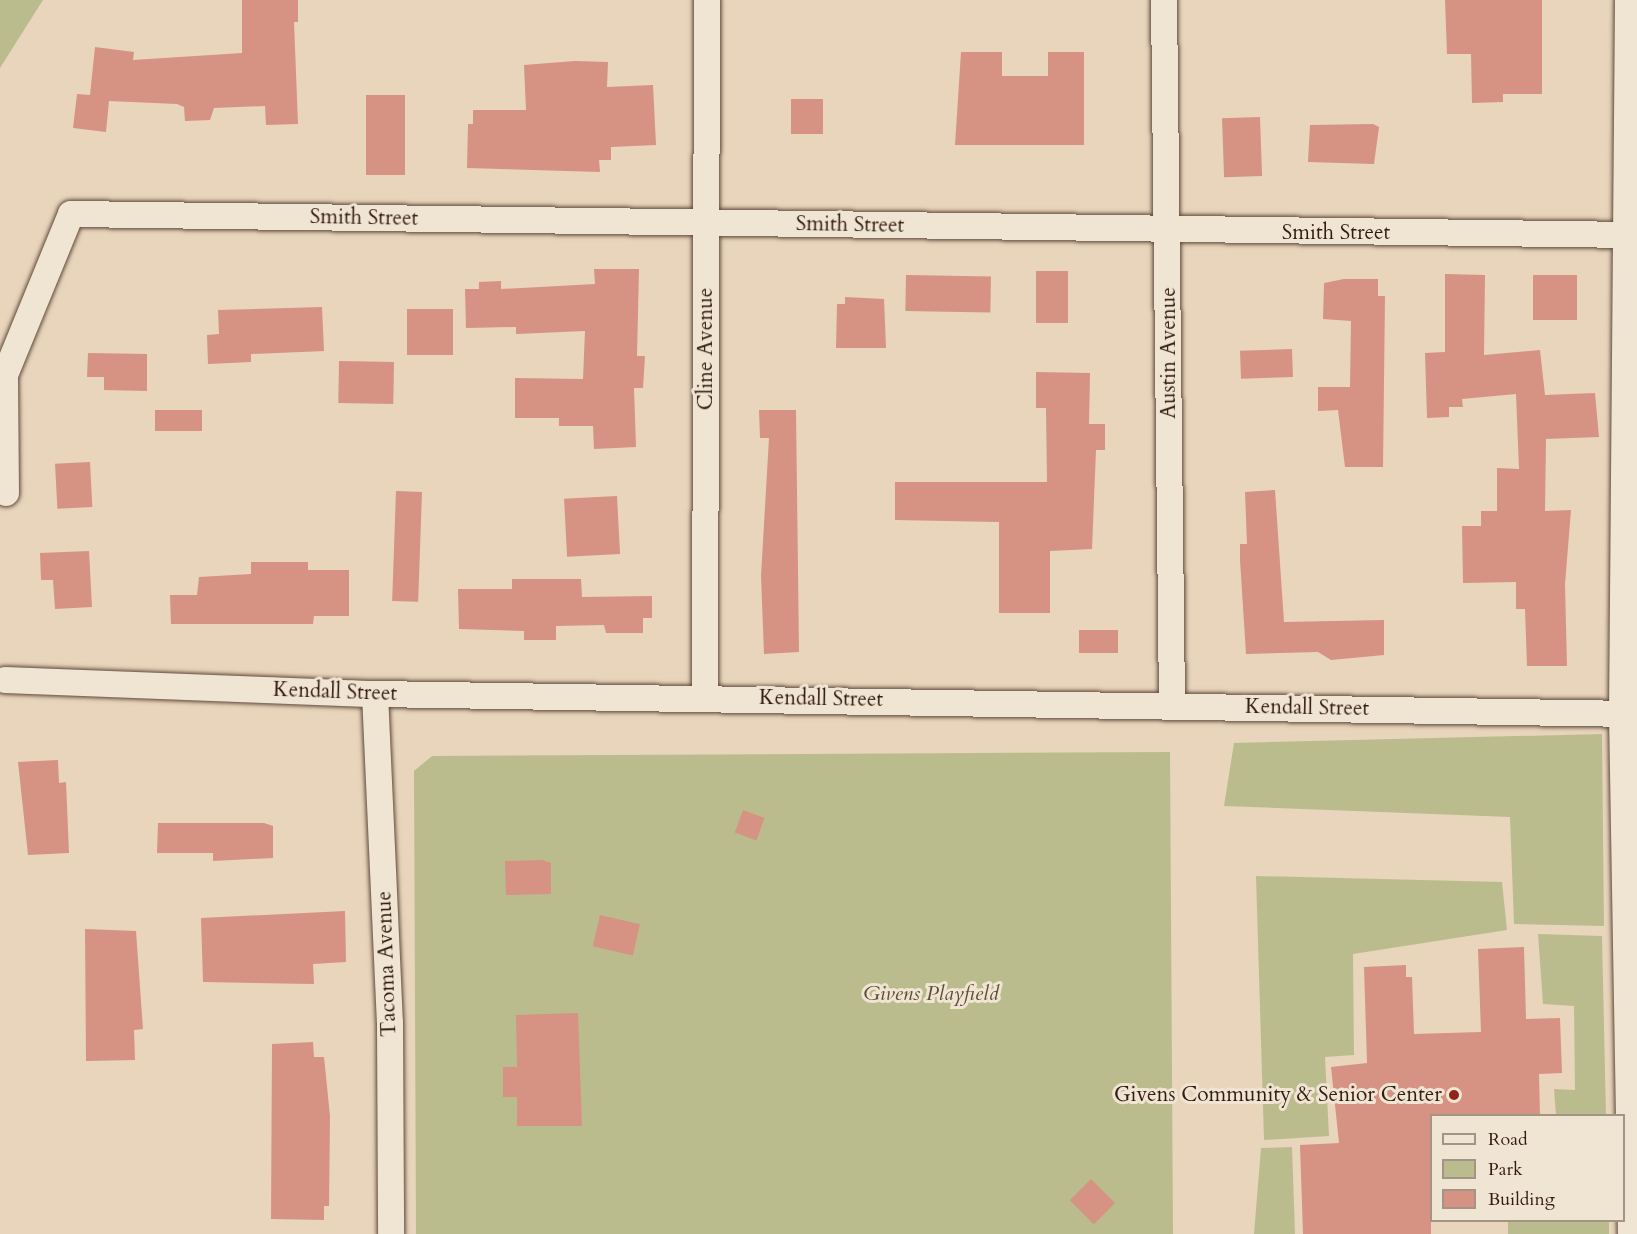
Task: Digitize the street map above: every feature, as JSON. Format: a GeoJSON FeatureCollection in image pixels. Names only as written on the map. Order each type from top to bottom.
{"type":"FeatureCollection","features":[{"type":"Feature","properties":{"kind":"main road"},"geometry":{"type":"LineString","coordinates":[[1631,0],[1634,1234]]}},
{"type":"Feature","properties":{"kind":"street","name":"Cline Avenue"},"geometry":{"type":"LineString","coordinates":[[705,697],[707,0]]}},
{"type":"Feature","properties":{"kind":"street","name":"Austin Avenue"},"geometry":{"type":"LineString","coordinates":[[1164,0],[1172,705]]}},
{"type":"Feature","properties":{"kind":"street","name":"Smith Street"},"geometry":{"type":"LineString","coordinates":[[6,493],[5,375],[70,214],[706,222],[1168,232],[1630,235]]}},
{"type":"Feature","properties":{"kind":"street","name":"Kendall Street"},"geometry":{"type":"LineString","coordinates":[[5,680],[375,694],[705,697],[1631,713]]}},
{"type":"Feature","properties":{"kind":"street","name":"Tacoma Avenue"},"geometry":{"type":"LineString","coordinates":[[375,694],[390,1023],[391,1234]]}},
{"type":"Feature","properties":{"kind":"green space"},"geometry":{"type":"Polygon","coordinates":[[[0,0],[43,0],[0,68],[0,0]]]}},
{"type":"Feature","properties":{"kind":"green space"},"geometry":{"type":"Polygon","coordinates":[[[1602,734],[1604,926],[1514,924],[1510,817],[1224,806],[1234,743],[1602,734]]]}},
{"type":"Feature","properties":{"kind":"green space","name":"Givens Playfield"},"geometry":{"type":"Polygon","coordinates":[[[1170,752],[1173,1234],[416,1234],[414,771],[432,756],[1170,752]]]}},
{"type":"Feature","properties":{"kind":"green space"},"geometry":{"type":"Polygon","coordinates":[[[1256,876],[1502,882],[1507,930],[1353,954],[1354,1055],[1325,1057],[1329,1136],[1264,1140],[1256,876]]]}},
{"type":"Feature","properties":{"kind":"green space"},"geometry":{"type":"Polygon","coordinates":[[[1538,934],[1602,936],[1606,1114],[1556,1114],[1554,1089],[1575,1090],[1574,1006],[1543,1004],[1538,934]]]}},
{"type":"Feature","properties":{"kind":"green space"},"geometry":{"type":"Polygon","coordinates":[[[1292,1147],[1295,1234],[1254,1234],[1261,1148],[1292,1147]]]}},
{"type":"Feature","properties":{"kind":"green space"},"geometry":{"type":"Polygon","coordinates":[[[1508,1222],[1609,1222],[1609,1234],[1508,1234],[1508,1222]]]}},
{"type":"Feature","properties":{"kind":"building"},"geometry":{"type":"Polygon","coordinates":[[[242,0],[298,0],[298,22],[294,22],[298,124],[266,125],[265,106],[214,108],[210,120],[185,121],[184,107],[177,104],[109,101],[106,132],[73,128],[77,94],[90,95],[95,47],[134,52],[133,60],[242,53],[242,0]]]}},
{"type":"Feature","properties":{"kind":"building"},"geometry":{"type":"Polygon","coordinates":[[[1445,0],[1542,0],[1542,94],[1503,94],[1503,102],[1472,103],[1471,54],[1447,54],[1445,0]]]}},
{"type":"Feature","properties":{"kind":"building"},"geometry":{"type":"Polygon","coordinates":[[[961,52],[1002,52],[1002,76],[1048,76],[1048,52],[1084,52],[1084,145],[955,145],[961,52]]]}},
{"type":"Feature","properties":{"kind":"building"},"geometry":{"type":"Polygon","coordinates":[[[575,61],[608,62],[607,87],[653,85],[656,145],[611,147],[611,160],[599,160],[600,172],[467,168],[468,124],[473,124],[473,110],[526,110],[524,65],[575,61]]]}},
{"type":"Feature","properties":{"kind":"building"},"geometry":{"type":"Polygon","coordinates":[[[366,95],[405,95],[405,175],[366,175],[366,95]]]}},
{"type":"Feature","properties":{"kind":"building"},"geometry":{"type":"Polygon","coordinates":[[[791,99],[823,99],[823,134],[791,134],[791,99]]]}},
{"type":"Feature","properties":{"kind":"building"},"geometry":{"type":"Polygon","coordinates":[[[1260,117],[1262,176],[1224,177],[1222,118],[1260,117]]]}},
{"type":"Feature","properties":{"kind":"building"},"geometry":{"type":"Polygon","coordinates":[[[1373,124],[1379,127],[1374,164],[1308,162],[1310,125],[1373,124]]]}},
{"type":"Feature","properties":{"kind":"building"},"geometry":{"type":"Polygon","coordinates":[[[594,269],[639,269],[637,356],[645,356],[643,388],[634,388],[636,447],[594,449],[593,426],[559,426],[559,418],[515,418],[515,378],[583,379],[585,331],[516,334],[516,327],[466,328],[465,289],[479,289],[479,282],[501,281],[501,289],[595,284],[594,269]]]}},
{"type":"Feature","properties":{"kind":"building"},"geometry":{"type":"Polygon","coordinates":[[[1036,271],[1068,271],[1068,323],[1036,323],[1036,271]]]}},
{"type":"Feature","properties":{"kind":"building"},"geometry":{"type":"Polygon","coordinates":[[[1445,274],[1485,275],[1484,355],[1540,350],[1545,395],[1595,393],[1599,437],[1546,439],[1545,511],[1571,510],[1565,584],[1567,666],[1527,666],[1525,609],[1516,609],[1516,582],[1463,583],[1462,526],[1481,526],[1481,511],[1497,511],[1497,468],[1519,469],[1516,394],[1462,399],[1463,407],[1449,407],[1449,417],[1427,418],[1425,353],[1445,352],[1445,274]]]}},
{"type":"Feature","properties":{"kind":"building"},"geometry":{"type":"Polygon","coordinates":[[[906,275],[991,276],[990,312],[905,311],[906,275]]]}},
{"type":"Feature","properties":{"kind":"building"},"geometry":{"type":"Polygon","coordinates":[[[1533,275],[1577,275],[1577,320],[1533,320],[1533,275]]]}},
{"type":"Feature","properties":{"kind":"building"},"geometry":{"type":"Polygon","coordinates":[[[1344,279],[1378,279],[1378,296],[1385,296],[1383,467],[1345,467],[1338,410],[1318,411],[1318,387],[1350,387],[1351,321],[1323,319],[1324,283],[1344,279]]]}},
{"type":"Feature","properties":{"kind":"building"},"geometry":{"type":"Polygon","coordinates":[[[845,297],[884,299],[886,348],[836,348],[837,304],[845,304],[845,297]]]}},
{"type":"Feature","properties":{"kind":"building"},"geometry":{"type":"Polygon","coordinates":[[[322,307],[324,351],[251,354],[251,362],[208,364],[207,335],[219,334],[218,310],[322,307]]]}},
{"type":"Feature","properties":{"kind":"building"},"geometry":{"type":"Polygon","coordinates":[[[407,309],[453,309],[453,355],[407,355],[407,309]]]}},
{"type":"Feature","properties":{"kind":"building"},"geometry":{"type":"Polygon","coordinates":[[[1292,349],[1293,377],[1241,379],[1240,351],[1292,349]]]}},
{"type":"Feature","properties":{"kind":"building"},"geometry":{"type":"Polygon","coordinates":[[[88,353],[147,354],[147,391],[104,390],[104,377],[87,377],[88,353]]]}},
{"type":"Feature","properties":{"kind":"building"},"geometry":{"type":"Polygon","coordinates":[[[339,361],[394,362],[393,404],[338,403],[339,361]]]}},
{"type":"Feature","properties":{"kind":"building"},"geometry":{"type":"Polygon","coordinates":[[[1036,372],[1090,373],[1089,424],[1105,424],[1105,450],[1096,450],[1092,549],[1050,551],[1050,613],[999,613],[999,522],[895,520],[895,482],[1047,482],[1046,408],[1036,408],[1036,372]]]}},
{"type":"Feature","properties":{"kind":"building"},"geometry":{"type":"Polygon","coordinates":[[[155,410],[202,410],[202,431],[155,431],[155,410]]]}},
{"type":"Feature","properties":{"kind":"building"},"geometry":{"type":"Polygon","coordinates":[[[759,410],[796,410],[799,652],[764,654],[761,576],[769,438],[760,438],[759,410]]]}},
{"type":"Feature","properties":{"kind":"building"},"geometry":{"type":"Polygon","coordinates":[[[90,462],[92,507],[57,509],[55,464],[90,462]]]}},
{"type":"Feature","properties":{"kind":"building"},"geometry":{"type":"Polygon","coordinates":[[[1275,490],[1284,622],[1384,620],[1384,655],[1331,660],[1318,652],[1246,654],[1240,560],[1240,544],[1247,544],[1245,492],[1275,490]]]}},
{"type":"Feature","properties":{"kind":"building"},"geometry":{"type":"Polygon","coordinates":[[[396,491],[422,492],[418,602],[392,601],[396,491]]]}},
{"type":"Feature","properties":{"kind":"building"},"geometry":{"type":"Polygon","coordinates":[[[617,496],[620,554],[567,557],[564,499],[617,496]]]}},
{"type":"Feature","properties":{"kind":"building"},"geometry":{"type":"Polygon","coordinates":[[[89,551],[92,607],[55,609],[53,580],[41,580],[40,553],[89,551]]]}},
{"type":"Feature","properties":{"kind":"building"},"geometry":{"type":"Polygon","coordinates":[[[251,562],[308,562],[308,570],[349,570],[349,616],[314,616],[313,624],[171,624],[170,595],[197,595],[199,577],[251,574],[251,562]]]}},
{"type":"Feature","properties":{"kind":"building"},"geometry":{"type":"Polygon","coordinates":[[[512,579],[581,579],[582,597],[652,596],[652,618],[643,618],[643,633],[606,633],[604,625],[556,626],[556,640],[524,640],[524,631],[459,629],[458,589],[512,589],[512,579]]]}},
{"type":"Feature","properties":{"kind":"building"},"geometry":{"type":"Polygon","coordinates":[[[1079,630],[1118,630],[1118,653],[1079,653],[1079,630]]]}},
{"type":"Feature","properties":{"kind":"building"},"geometry":{"type":"Polygon","coordinates":[[[58,760],[59,783],[66,782],[69,853],[28,855],[18,762],[58,760]]]}},
{"type":"Feature","properties":{"kind":"building"},"geometry":{"type":"Polygon","coordinates":[[[743,810],[765,818],[756,840],[735,833],[743,810]]]}},
{"type":"Feature","properties":{"kind":"building"},"geometry":{"type":"Polygon","coordinates":[[[158,823],[264,823],[273,826],[273,858],[213,861],[213,853],[157,853],[158,823]]]}},
{"type":"Feature","properties":{"kind":"building"},"geometry":{"type":"Polygon","coordinates":[[[542,860],[551,863],[551,894],[506,895],[505,861],[542,860]]]}},
{"type":"Feature","properties":{"kind":"building"},"geometry":{"type":"Polygon","coordinates":[[[345,911],[346,962],[313,964],[314,984],[203,982],[201,918],[345,911]]]}},
{"type":"Feature","properties":{"kind":"building"},"geometry":{"type":"Polygon","coordinates":[[[600,915],[640,924],[633,955],[593,946],[600,915]]]}},
{"type":"Feature","properties":{"kind":"building"},"geometry":{"type":"Polygon","coordinates":[[[85,929],[136,931],[143,1029],[134,1030],[135,1060],[86,1061],[85,929]]]}},
{"type":"Feature","properties":{"kind":"building","name":"Givens Community & Senior Center"},"geometry":{"type":"Polygon","coordinates":[[[1524,947],[1526,1019],[1560,1018],[1562,1073],[1539,1074],[1540,1114],[1430,1114],[1431,1234],[1303,1234],[1300,1145],[1339,1143],[1331,1067],[1367,1063],[1364,967],[1406,965],[1406,977],[1412,977],[1414,1034],[1481,1032],[1478,949],[1524,947]]]}},
{"type":"Feature","properties":{"kind":"building"},"geometry":{"type":"Polygon","coordinates":[[[578,1013],[582,1126],[517,1126],[517,1097],[503,1097],[503,1067],[517,1067],[516,1015],[578,1013]]]}},
{"type":"Feature","properties":{"kind":"building"},"geometry":{"type":"Polygon","coordinates":[[[313,1042],[314,1057],[324,1057],[330,1116],[329,1206],[324,1206],[324,1220],[271,1219],[272,1044],[313,1042]]]}},
{"type":"Feature","properties":{"kind":"building"},"geometry":{"type":"Polygon","coordinates":[[[1091,1179],[1115,1203],[1094,1224],[1070,1200],[1091,1179]]]}},
{"type":"Feature","properties":{"kind":"place","name":"Givens Community & Senior Center"},"geometry":{"type":"Point","coordinates":[1454,1095]}}]}
